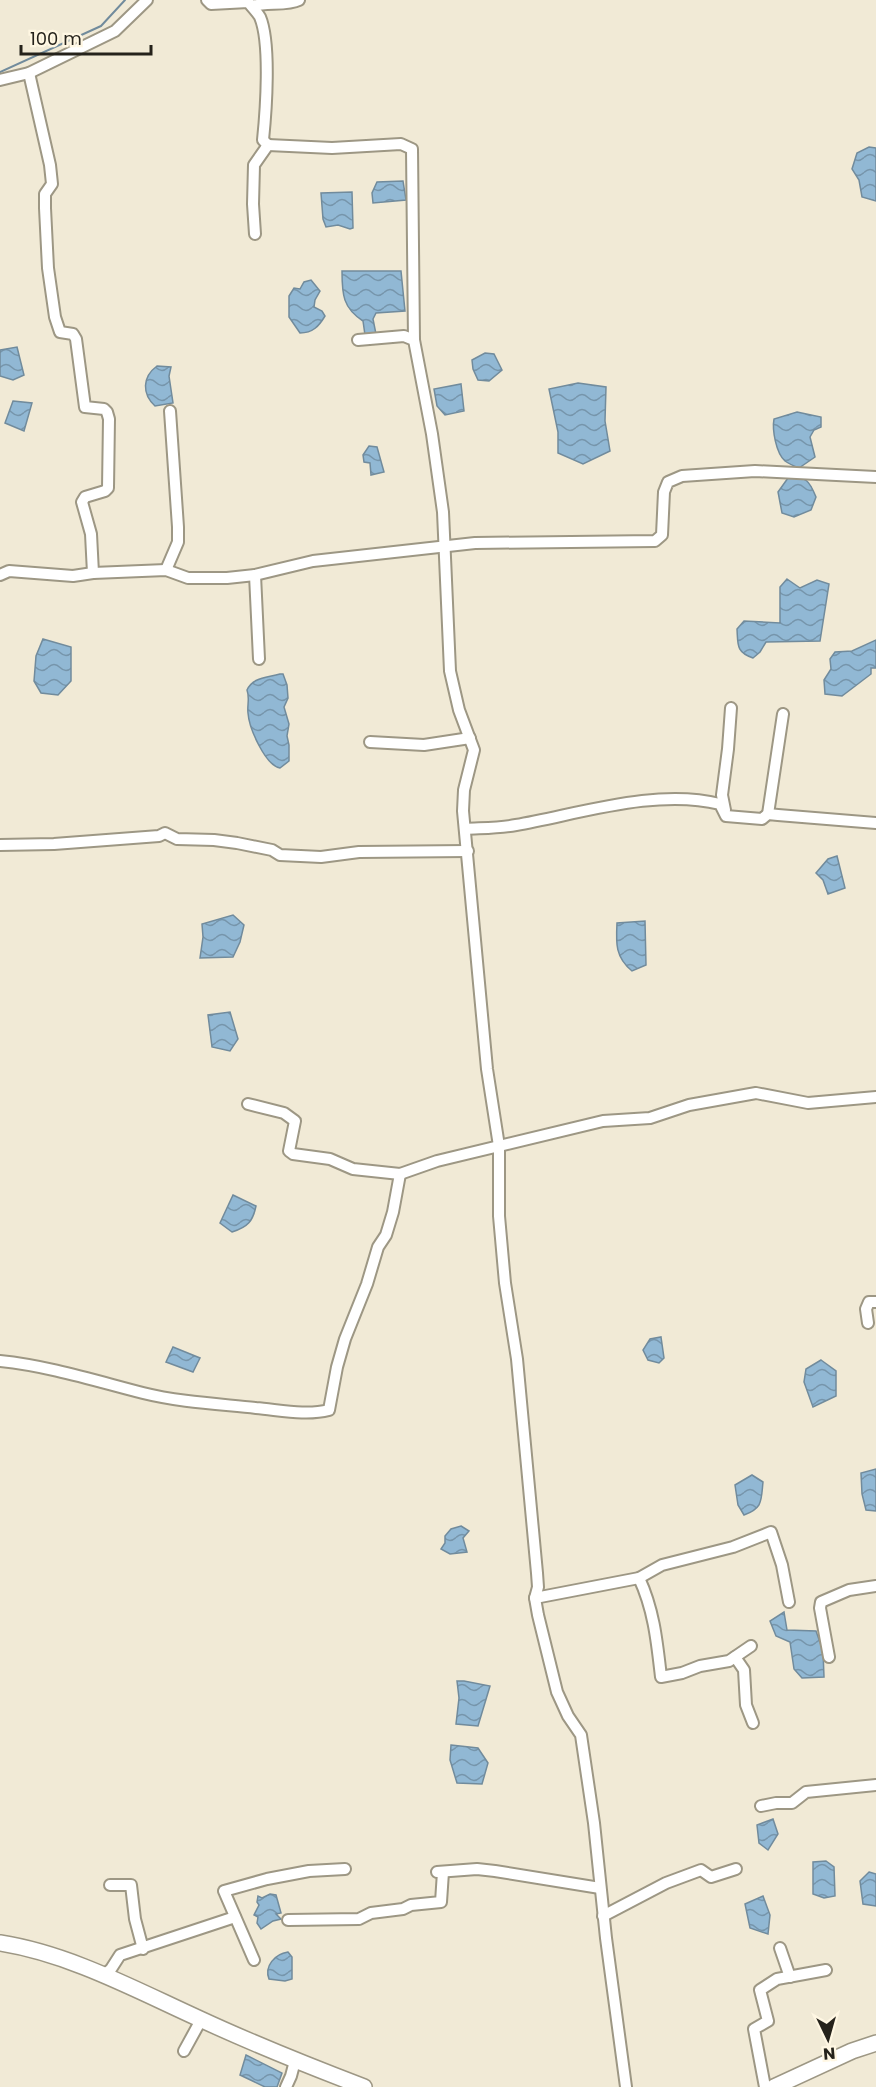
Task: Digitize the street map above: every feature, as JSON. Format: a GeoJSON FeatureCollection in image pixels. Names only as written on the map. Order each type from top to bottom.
{"type":"FeatureCollection","features":[{"type":"Feature","properties":{"kind":"main road"},"geometry":{"type":"LineString","coordinates":[[0,1943],[39,1950],[104,1976],[295,2061],[364,2087]]}},
{"type":"Feature","properties":{"kind":"main road"},"geometry":{"type":"LineString","coordinates":[[774,2087],[852,2051],[876,2043]]}},
{"type":"Feature","properties":{"kind":"street"},"geometry":{"type":"LineString","coordinates":[[0,80],[29,73],[116,31],[147,0]]}},
{"type":"Feature","properties":{"kind":"street"},"geometry":{"type":"LineString","coordinates":[[207,0],[211,4],[248,2],[259,16],[266,39],[266,116],[263,140],[268,145],[332,148],[400,144],[412,149],[414,340],[432,434],[446,548],[450,671],[459,710],[474,750],[464,790],[463,811],[487,1069],[499,1146],[499,1216],[525,1433],[538,1587],[535,1599],[557,1692],[568,1716],[581,1734],[626,2087]]}},
{"type":"Feature","properties":{"kind":"street"},"geometry":{"type":"LineString","coordinates":[[252,6],[262,3],[292,3],[299,0]]}},
{"type":"Feature","properties":{"kind":"street"},"geometry":{"type":"LineString","coordinates":[[29,73],[50,165],[52,184],[45,194],[45,208],[48,268],[55,317],[60,332],[73,334],[76,339],[85,407],[104,409],[109,419],[108,488],[105,492],[85,497],[82,502],[91,534],[93,573]]}},
{"type":"Feature","properties":{"kind":"street"},"geometry":{"type":"LineString","coordinates":[[255,234],[254,165],[268,145]]}},
{"type":"Feature","properties":{"kind":"street"},"geometry":{"type":"LineString","coordinates":[[358,340],[405,336],[414,340]]}},
{"type":"Feature","properties":{"kind":"street"},"geometry":{"type":"LineString","coordinates":[[166,570],[178,542],[170,411]]}},
{"type":"Feature","properties":{"kind":"street"},"geometry":{"type":"LineString","coordinates":[[0,575],[9,572],[73,576],[166,570],[188,578],[227,578],[255,575],[313,561],[476,543],[655,541],[662,536],[664,492],[668,482],[682,476],[756,471],[876,477]]}},
{"type":"Feature","properties":{"kind":"street"},"geometry":{"type":"LineString","coordinates":[[255,575],[259,659]]}},
{"type":"Feature","properties":{"kind":"street"},"geometry":{"type":"LineString","coordinates":[[726,816],[722,795],[731,708]]}},
{"type":"Feature","properties":{"kind":"street"},"geometry":{"type":"LineString","coordinates":[[726,816],[762,819],[768,814],[783,714]]}},
{"type":"Feature","properties":{"kind":"street"},"geometry":{"type":"LineString","coordinates":[[370,742],[424,745],[470,738]]}},
{"type":"Feature","properties":{"kind":"street"},"geometry":{"type":"LineString","coordinates":[[466,830],[514,826],[621,803],[665,800],[707,801],[720,804],[726,816]]}},
{"type":"Feature","properties":{"kind":"street"},"geometry":{"type":"LineString","coordinates":[[768,814],[876,823]]}},
{"type":"Feature","properties":{"kind":"street"},"geometry":{"type":"LineString","coordinates":[[0,845],[159,836],[165,833],[177,839],[237,843],[272,850],[280,855],[321,857],[359,852],[468,851]]}},
{"type":"Feature","properties":{"kind":"street"},"geometry":{"type":"LineString","coordinates":[[248,1104],[284,1113],[295,1121],[289,1151],[293,1154],[330,1159],[353,1169],[400,1174],[437,1161],[603,1121],[650,1118],[689,1105],[756,1093],[808,1103],[876,1097]]}},
{"type":"Feature","properties":{"kind":"street"},"geometry":{"type":"LineString","coordinates":[[0,1361],[20,1363],[163,1398],[282,1411],[318,1413],[329,1410],[345,1339],[368,1284],[378,1247],[386,1235],[400,1174]]}},
{"type":"Feature","properties":{"kind":"street"},"geometry":{"type":"LineString","coordinates":[[868,1323],[866,1309],[869,1302],[876,1302]]}},
{"type":"Feature","properties":{"kind":"street"},"geometry":{"type":"LineString","coordinates":[[535,1599],[639,1578],[662,1564],[733,1547],[771,1532],[782,1565],[789,1602]]}},
{"type":"Feature","properties":{"kind":"street"},"geometry":{"type":"LineString","coordinates":[[639,1578],[653,1615],[662,1677],[700,1666],[729,1661],[751,1646]]}},
{"type":"Feature","properties":{"kind":"street"},"geometry":{"type":"LineString","coordinates":[[829,1657],[820,1608],[821,1602],[849,1590],[876,1586]]}},
{"type":"Feature","properties":{"kind":"street"},"geometry":{"type":"LineString","coordinates":[[735,1657],[744,1670],[746,1705],[753,1723]]}},
{"type":"Feature","properties":{"kind":"street"},"geometry":{"type":"LineString","coordinates":[[761,1806],[792,1803],[806,1792],[876,1785]]}},
{"type":"Feature","properties":{"kind":"street"},"geometry":{"type":"LineString","coordinates":[[254,1960],[224,1891],[309,1871],[345,1869]]}},
{"type":"Feature","properties":{"kind":"street"},"geometry":{"type":"LineString","coordinates":[[603,1916],[666,1883],[700,1870],[711,1877],[736,1869]]}},
{"type":"Feature","properties":{"kind":"street"},"geometry":{"type":"LineString","coordinates":[[288,1920],[359,1918],[371,1913],[403,1909],[411,1905],[441,1902],[440,1872],[495,1870],[600,1888]]}},
{"type":"Feature","properties":{"kind":"street"},"geometry":{"type":"LineString","coordinates":[[110,1886],[130,1885],[135,1920],[143,1949]]}},
{"type":"Feature","properties":{"kind":"street"},"geometry":{"type":"LineString","coordinates":[[104,1976],[120,1955],[235,1917]]}},
{"type":"Feature","properties":{"kind":"street"},"geometry":{"type":"LineString","coordinates":[[780,1947],[790,1977]]}},
{"type":"Feature","properties":{"kind":"street"},"geometry":{"type":"LineString","coordinates":[[765,2087],[754,2029],[768,2021],[760,1990],[777,1979],[826,1970]]}},
{"type":"Feature","properties":{"kind":"street"},"geometry":{"type":"LineString","coordinates":[[184,2051],[201,2020]]}},
{"type":"Feature","properties":{"kind":"street"},"geometry":{"type":"LineString","coordinates":[[286,2087],[295,2061]]}},
{"type":"Feature","properties":{"kind":"water"},"geometry":{"type":"Polygon","coordinates":[[[869,147],[876,148],[876,201],[862,197],[859,180],[852,169],[857,153],[869,147]]]}},
{"type":"Feature","properties":{"kind":"water"},"geometry":{"type":"Polygon","coordinates":[[[403,181],[406,200],[373,203],[372,193],[377,182],[403,181]]]}},
{"type":"Feature","properties":{"kind":"water"},"geometry":{"type":"Polygon","coordinates":[[[352,192],[353,228],[338,225],[326,227],[323,219],[321,193],[352,192]]]}},
{"type":"Feature","properties":{"kind":"water"},"geometry":{"type":"Polygon","coordinates":[[[342,271],[401,271],[405,311],[376,313],[373,319],[376,334],[365,335],[363,321],[351,311],[345,300],[342,271]]]}},
{"type":"Feature","properties":{"kind":"water"},"geometry":{"type":"Polygon","coordinates":[[[311,280],[320,291],[314,307],[322,311],[325,316],[315,328],[309,332],[300,333],[289,317],[289,296],[294,288],[300,289],[304,282],[311,280]]]}},
{"type":"Feature","properties":{"kind":"water"},"geometry":{"type":"Polygon","coordinates":[[[17,347],[24,375],[13,380],[0,376],[0,350],[17,347]]]}},
{"type":"Feature","properties":{"kind":"water"},"geometry":{"type":"Polygon","coordinates":[[[485,353],[494,354],[502,370],[489,381],[478,380],[473,369],[472,360],[485,353]]]}},
{"type":"Feature","properties":{"kind":"water"},"geometry":{"type":"Polygon","coordinates":[[[157,366],[171,367],[169,376],[173,403],[155,406],[148,396],[146,380],[157,366]]]}},
{"type":"Feature","properties":{"kind":"water"},"geometry":{"type":"Polygon","coordinates":[[[578,383],[606,387],[605,421],[610,451],[583,464],[558,453],[558,432],[549,389],[578,383]]]}},
{"type":"Feature","properties":{"kind":"water"},"geometry":{"type":"Polygon","coordinates":[[[461,384],[464,411],[445,415],[437,406],[434,389],[461,384]]]}},
{"type":"Feature","properties":{"kind":"water"},"geometry":{"type":"Polygon","coordinates":[[[13,401],[32,403],[24,431],[5,423],[13,401]]]}},
{"type":"Feature","properties":{"kind":"water"},"geometry":{"type":"Polygon","coordinates":[[[797,412],[821,417],[821,427],[814,430],[810,437],[815,457],[799,468],[782,457],[775,441],[774,429],[774,419],[797,412]]]}},
{"type":"Feature","properties":{"kind":"water"},"geometry":{"type":"Polygon","coordinates":[[[369,446],[377,447],[384,472],[371,475],[370,463],[364,462],[363,455],[369,446]]]}},
{"type":"Feature","properties":{"kind":"water"},"geometry":{"type":"Polygon","coordinates":[[[788,478],[807,481],[816,497],[811,510],[794,517],[782,513],[778,492],[788,478]]]}},
{"type":"Feature","properties":{"kind":"water"},"geometry":{"type":"Polygon","coordinates":[[[787,579],[800,588],[817,580],[829,584],[820,641],[766,642],[753,658],[747,656],[739,647],[737,629],[744,621],[780,623],[780,587],[787,579]]]}},
{"type":"Feature","properties":{"kind":"water"},"geometry":{"type":"Polygon","coordinates":[[[43,639],[71,647],[71,681],[58,695],[41,693],[34,681],[36,656],[43,639]]]}},
{"type":"Feature","properties":{"kind":"water"},"geometry":{"type":"Polygon","coordinates":[[[876,640],[876,668],[871,668],[871,674],[842,696],[825,694],[824,680],[831,669],[830,659],[835,652],[852,651],[876,640]]]}},
{"type":"Feature","properties":{"kind":"water"},"geometry":{"type":"Polygon","coordinates":[[[283,674],[287,685],[288,698],[284,707],[289,724],[287,736],[289,761],[280,768],[269,760],[255,736],[249,720],[247,690],[257,680],[283,674]]]}},
{"type":"Feature","properties":{"kind":"water"},"geometry":{"type":"Polygon","coordinates":[[[837,856],[845,888],[828,894],[823,880],[816,873],[828,859],[837,856]]]}},
{"type":"Feature","properties":{"kind":"water"},"geometry":{"type":"Polygon","coordinates":[[[233,915],[244,925],[233,957],[200,958],[202,924],[233,915]]]}},
{"type":"Feature","properties":{"kind":"water"},"geometry":{"type":"Polygon","coordinates":[[[645,921],[646,965],[632,971],[620,955],[617,943],[617,923],[645,921]]]}},
{"type":"Feature","properties":{"kind":"water"},"geometry":{"type":"Polygon","coordinates":[[[230,1012],[238,1039],[230,1051],[212,1047],[208,1015],[230,1012]]]}},
{"type":"Feature","properties":{"kind":"water"},"geometry":{"type":"Polygon","coordinates":[[[233,1195],[256,1206],[249,1223],[232,1232],[220,1223],[233,1195]]]}},
{"type":"Feature","properties":{"kind":"water"},"geometry":{"type":"Polygon","coordinates":[[[661,1337],[664,1358],[659,1363],[648,1360],[643,1350],[650,1339],[661,1337]]]}},
{"type":"Feature","properties":{"kind":"water"},"geometry":{"type":"Polygon","coordinates":[[[173,1347],[200,1358],[193,1372],[166,1362],[173,1347]]]}},
{"type":"Feature","properties":{"kind":"water"},"geometry":{"type":"Polygon","coordinates":[[[821,1360],[836,1371],[836,1396],[813,1407],[804,1382],[806,1369],[821,1360]]]}},
{"type":"Feature","properties":{"kind":"water"},"geometry":{"type":"Polygon","coordinates":[[[876,1469],[876,1511],[866,1510],[862,1494],[861,1473],[876,1469]]]}},
{"type":"Feature","properties":{"kind":"water"},"geometry":{"type":"Polygon","coordinates":[[[752,1475],[763,1482],[761,1499],[755,1510],[744,1515],[738,1505],[735,1485],[752,1475]]]}},
{"type":"Feature","properties":{"kind":"water"},"geometry":{"type":"Polygon","coordinates":[[[461,1526],[469,1531],[463,1538],[467,1552],[450,1554],[441,1549],[445,1543],[445,1536],[451,1529],[461,1526]]]}},
{"type":"Feature","properties":{"kind":"water"},"geometry":{"type":"Polygon","coordinates":[[[784,1612],[787,1630],[816,1631],[823,1651],[824,1677],[802,1678],[794,1669],[790,1642],[776,1636],[770,1621],[784,1612]]]}},
{"type":"Feature","properties":{"kind":"water"},"geometry":{"type":"Polygon","coordinates":[[[457,1681],[490,1686],[478,1726],[456,1724],[459,1698],[457,1681]]]}},
{"type":"Feature","properties":{"kind":"water"},"geometry":{"type":"Polygon","coordinates":[[[451,1745],[478,1748],[488,1763],[482,1784],[457,1783],[450,1760],[451,1745]]]}},
{"type":"Feature","properties":{"kind":"water"},"geometry":{"type":"Polygon","coordinates":[[[773,1819],[778,1834],[768,1850],[759,1843],[757,1825],[773,1819]]]}},
{"type":"Feature","properties":{"kind":"water"},"geometry":{"type":"Polygon","coordinates":[[[826,1861],[834,1867],[835,1896],[824,1898],[813,1894],[813,1862],[826,1861]]]}},
{"type":"Feature","properties":{"kind":"water"},"geometry":{"type":"Polygon","coordinates":[[[869,1872],[876,1874],[876,1906],[863,1904],[860,1881],[869,1872]]]}},
{"type":"Feature","properties":{"kind":"water"},"geometry":{"type":"Polygon","coordinates":[[[270,1894],[276,1895],[281,1913],[276,1914],[281,1919],[261,1929],[257,1923],[258,1917],[254,1915],[259,1905],[258,1896],[262,1898],[270,1894]]]}},
{"type":"Feature","properties":{"kind":"water"},"geometry":{"type":"Polygon","coordinates":[[[763,1896],[770,1915],[768,1934],[750,1928],[745,1904],[763,1896]]]}},
{"type":"Feature","properties":{"kind":"water"},"geometry":{"type":"Polygon","coordinates":[[[288,1952],[292,1957],[292,1979],[285,1981],[269,1979],[269,1965],[279,1955],[288,1952]]]}},
{"type":"Feature","properties":{"kind":"water"},"geometry":{"type":"Polygon","coordinates":[[[246,2055],[282,2073],[277,2087],[265,2087],[240,2075],[246,2055]]]}},
{"type":"Feature","properties":{"kind":"waterway"},"geometry":{"type":"LineString","coordinates":[[0,72],[101,26],[125,0]]}}]}
